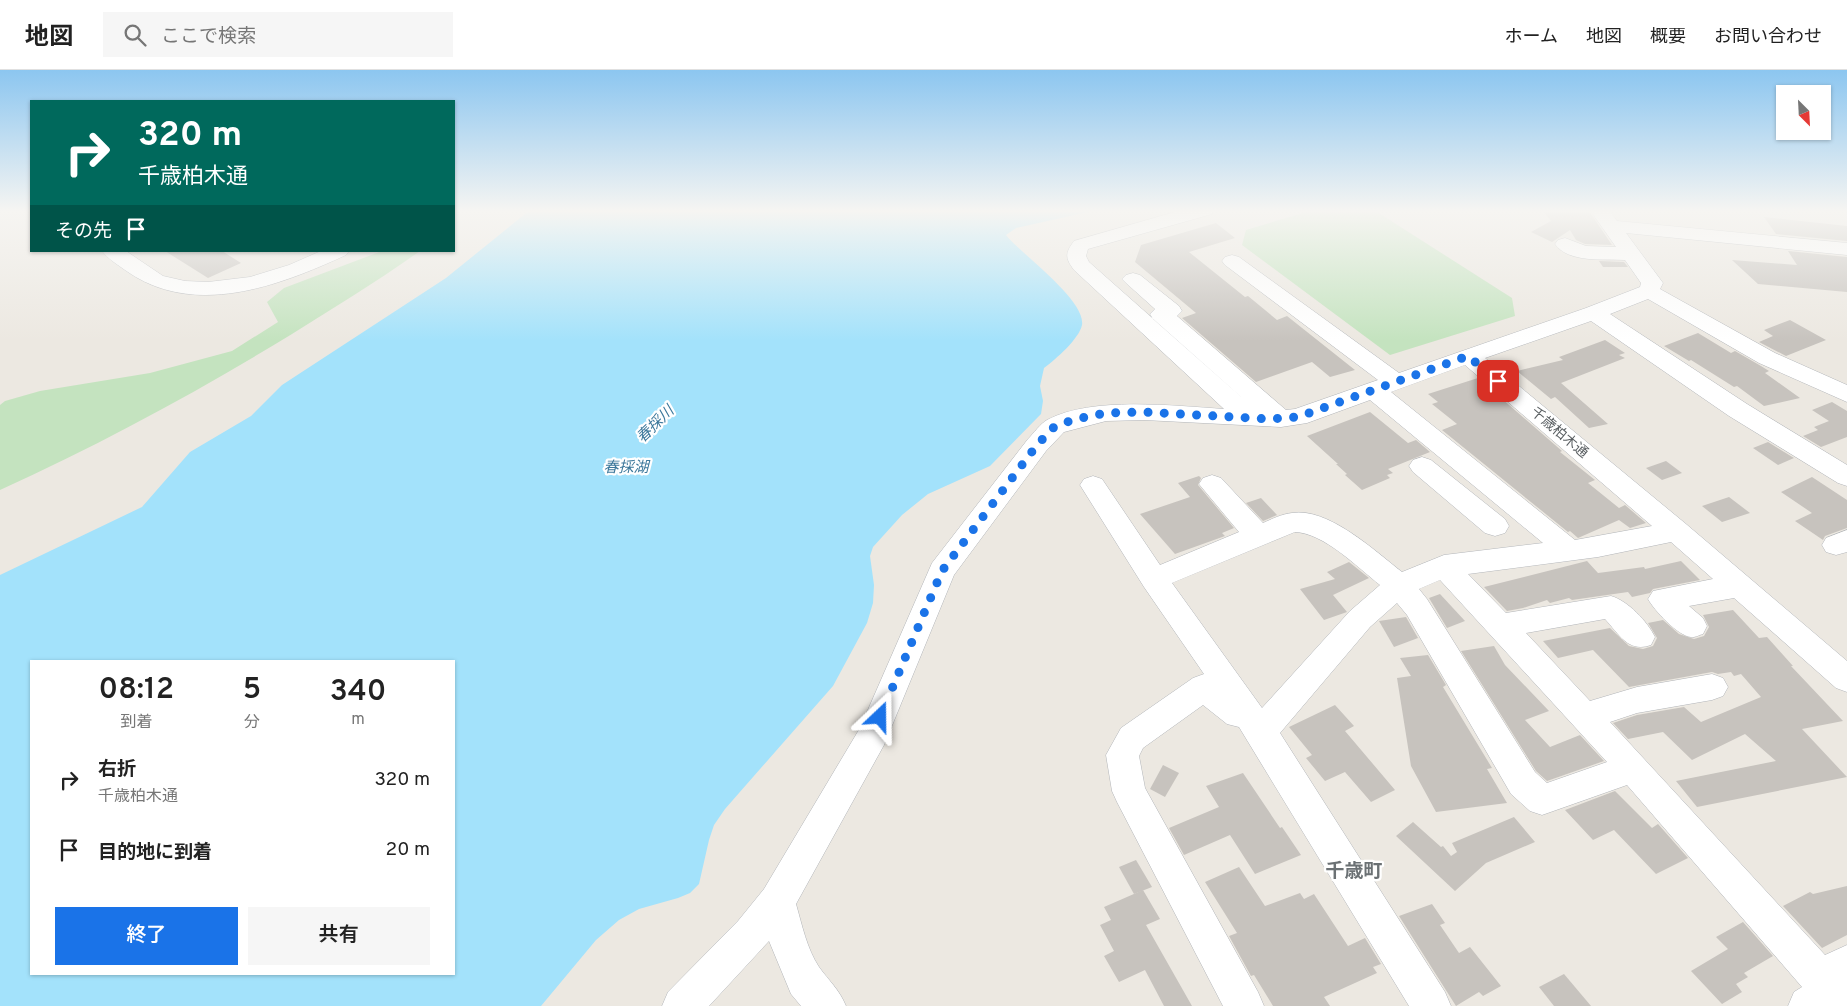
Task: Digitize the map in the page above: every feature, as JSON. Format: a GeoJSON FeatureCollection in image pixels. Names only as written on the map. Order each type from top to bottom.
{"type":"FeatureCollection","features":[{"type":"Feature","properties":{"kind":"street"},"geometry":{"type":"LineString","coordinates":[[116,254],[159,282],[198,288],[223,289],[250,285],[285,275],[333,254]]}},
{"type":"Feature","properties":{"kind":"street"},"geometry":{"type":"LineString","coordinates":[[1076,254],[1076,258],[1081,266],[1249,418]]}},
{"type":"Feature","properties":{"kind":"street"},"geometry":{"type":"LineString","coordinates":[[682,1006],[751,934],[777,902],[873,735],[942,571],[1037,445],[1055,426],[1076,419],[1106,413],[1144,412],[1281,419],[1298,417],[1594,313],[1649,291],[1652,283],[1631,254],[1623,254]]}},
{"type":"Feature","properties":{"kind":"street"},"geometry":{"type":"LineString","coordinates":[[1232,261],[1384,386],[1485,482],[1569,550]]}},
{"type":"Feature","properties":{"kind":"street"},"geometry":{"type":"LineString","coordinates":[[1133,279],[1171,311],[1161,314],[1281,419]]}},
{"type":"Feature","properties":{"kind":"street"},"geometry":{"type":"LineString","coordinates":[[1649,291],[1767,358],[1847,394]]}},
{"type":"Feature","properties":{"kind":"street"},"geometry":{"type":"LineString","coordinates":[[1594,313],[1738,410],[1847,477]]}},
{"type":"Feature","properties":{"kind":"street","name":"千歳柏木通"},"geometry":{"type":"LineString","coordinates":[[1468,356],[1676,531],[1847,679]]}},
{"type":"Feature","properties":{"kind":"street"},"geometry":{"type":"LineString","coordinates":[[1422,466],[1495,526]]}},
{"type":"Feature","properties":{"kind":"street"},"geometry":{"type":"LineString","coordinates":[[1456,494],[1485,482]]}},
{"type":"Feature","properties":{"kind":"street"},"geometry":{"type":"LineString","coordinates":[[1212,484],[1258,535]]}},
{"type":"Feature","properties":{"kind":"street"},"geometry":{"type":"LineString","coordinates":[[1093,485],[1154,579],[1261,732],[1431,1006]]}},
{"type":"Feature","properties":{"kind":"street"},"geometry":{"type":"LineString","coordinates":[[1154,579],[1293,522],[1311,523],[1347,544],[1399,585],[1417,607],[1523,783],[1542,800],[1633,768]]}},
{"type":"Feature","properties":{"kind":"street"},"geometry":{"type":"LineString","coordinates":[[1261,732],[1360,619],[1399,585],[1444,566],[1504,560],[1639,540],[1676,531]]}},
{"type":"Feature","properties":{"kind":"street"},"geometry":{"type":"LineString","coordinates":[[1444,566],[1633,768],[1830,989]]}},
{"type":"Feature","properties":{"kind":"street"},"geometry":{"type":"LineString","coordinates":[[1692,626],[1663,599],[1740,586]]}},
{"type":"Feature","properties":{"kind":"street"},"geometry":{"type":"LineString","coordinates":[[1500,626],[1611,608],[1640,637]]}},
{"type":"Feature","properties":{"kind":"street"},"geometry":{"type":"LineString","coordinates":[[1244,1006],[1129,791],[1122,755],[1132,738],[1204,687],[1261,732]]}},
{"type":"Feature","properties":{"kind":"street"},"geometry":{"type":"LineString","coordinates":[[1584,716],[1636,700],[1712,688]]}},
{"type":"Feature","properties":{"kind":"street"},"geometry":{"type":"LineString","coordinates":[[777,902],[789,944],[806,980],[826,1006]]}},
{"type":"Feature","properties":{"kind":"green space"},"geometry":{"type":"Polygon","coordinates":[[[375,254],[416,254],[292,334],[220,376],[112,436],[0,490],[0,405],[5,401],[40,391],[150,373],[232,351],[278,322],[267,302],[284,288],[375,254]]]}},
{"type":"Feature","properties":{"kind":"green space"},"geometry":{"type":"Polygon","coordinates":[[[1254,254],[1442,254],[1512,298],[1515,316],[1390,355],[1254,254]]]}},
{"type":"Feature","properties":{"kind":"water","name":"春採湖"},"geometry":{"type":"Polygon","coordinates":[[[476,254],[1025,254],[1074,303],[1080,315],[1082,325],[1072,342],[1044,368],[1040,386],[1043,401],[1041,414],[990,466],[928,494],[902,515],[873,547],[870,556],[874,585],[873,603],[867,623],[833,686],[725,809],[714,825],[699,884],[690,893],[639,909],[619,920],[596,940],[541,1006],[0,1006],[0,575],[142,507],[190,452],[251,416],[282,385],[446,278],[476,254]]]}},
{"type":"Feature","properties":{"kind":"building"},"geometry":{"type":"Polygon","coordinates":[[[169,254],[226,254],[241,263],[208,278],[169,254]]]}},
{"type":"Feature","properties":{"kind":"building"},"geometry":{"type":"Polygon","coordinates":[[[1138,254],[1191,254],[1277,320],[1287,316],[1355,370],[1330,377],[1312,362],[1256,382],[1182,318],[1196,313],[1135,262],[1138,254]]]}},
{"type":"Feature","properties":{"kind":"building"},"geometry":{"type":"Polygon","coordinates":[[[1790,254],[1847,257],[1847,292],[1758,284],[1732,260],[1797,265],[1790,254]]]}},
{"type":"Feature","properties":{"kind":"building"},"geometry":{"type":"Polygon","coordinates":[[[1599,261],[1624,262],[1628,267],[1603,267],[1599,261]]]}},
{"type":"Feature","properties":{"kind":"building"},"geometry":{"type":"Polygon","coordinates":[[[1790,320],[1826,340],[1786,356],[1759,342],[1773,336],[1764,330],[1790,320]]]}},
{"type":"Feature","properties":{"kind":"building"},"geometry":{"type":"Polygon","coordinates":[[[1698,333],[1731,353],[1735,351],[1769,371],[1765,373],[1800,398],[1764,406],[1737,386],[1734,387],[1691,360],[1689,361],[1664,346],[1698,333]]]}},
{"type":"Feature","properties":{"kind":"building"},"geometry":{"type":"Polygon","coordinates":[[[1605,340],[1625,353],[1619,355],[1625,358],[1561,383],[1608,424],[1589,428],[1555,397],[1551,399],[1517,371],[1563,360],[1559,357],[1605,340]]]}},
{"type":"Feature","properties":{"kind":"building"},"geometry":{"type":"Polygon","coordinates":[[[1478,378],[1562,451],[1560,452],[1595,480],[1588,483],[1619,508],[1625,505],[1646,523],[1630,528],[1619,520],[1578,538],[1570,531],[1568,532],[1442,430],[1457,424],[1432,404],[1438,402],[1428,394],[1478,378]]]}},
{"type":"Feature","properties":{"kind":"building"},"geometry":{"type":"Polygon","coordinates":[[[1832,402],[1847,411],[1847,437],[1821,447],[1803,436],[1818,430],[1814,427],[1829,421],[1812,410],[1832,402]]]}},
{"type":"Feature","properties":{"kind":"building"},"geometry":{"type":"Polygon","coordinates":[[[1370,412],[1408,443],[1416,440],[1430,452],[1388,469],[1393,473],[1387,475],[1390,478],[1362,490],[1345,475],[1347,474],[1336,464],[1338,464],[1307,436],[1370,412]]]}},
{"type":"Feature","properties":{"kind":"building"},"geometry":{"type":"Polygon","coordinates":[[[1768,442],[1794,458],[1778,465],[1753,448],[1768,442]]]}},
{"type":"Feature","properties":{"kind":"building"},"geometry":{"type":"Polygon","coordinates":[[[1666,461],[1682,473],[1662,480],[1646,468],[1666,461]]]}},
{"type":"Feature","properties":{"kind":"building"},"geometry":{"type":"Polygon","coordinates":[[[1199,476],[1201,478],[1198,485],[1234,528],[1222,533],[1225,536],[1175,554],[1140,514],[1190,497],[1178,483],[1199,476]]]}},
{"type":"Feature","properties":{"kind":"building"},"geometry":{"type":"Polygon","coordinates":[[[1812,477],[1847,500],[1847,528],[1825,536],[1823,540],[1795,521],[1812,513],[1781,492],[1812,477]]]}},
{"type":"Feature","properties":{"kind":"building"},"geometry":{"type":"Polygon","coordinates":[[[1729,497],[1750,513],[1722,522],[1702,506],[1729,497]]]}},
{"type":"Feature","properties":{"kind":"building"},"geometry":{"type":"Polygon","coordinates":[[[1261,498],[1277,515],[1263,521],[1246,503],[1261,498]]]}},
{"type":"Feature","properties":{"kind":"building"},"geometry":{"type":"Polygon","coordinates":[[[1587,561],[1598,573],[1644,567],[1645,569],[1681,561],[1700,580],[1653,589],[1650,593],[1632,597],[1628,592],[1572,600],[1569,598],[1550,603],[1547,600],[1507,611],[1484,587],[1587,561]]]}},
{"type":"Feature","properties":{"kind":"building"},"geometry":{"type":"Polygon","coordinates":[[[1349,562],[1369,578],[1333,595],[1347,612],[1324,620],[1300,589],[1335,579],[1327,572],[1349,562]]]}},
{"type":"Feature","properties":{"kind":"building"},"geometry":{"type":"Polygon","coordinates":[[[1440,594],[1465,621],[1447,628],[1429,598],[1440,594]]]}},
{"type":"Feature","properties":{"kind":"building"},"geometry":{"type":"Polygon","coordinates":[[[1733,610],[1759,638],[1767,637],[1793,666],[1791,666],[1843,721],[1802,729],[1847,777],[1697,807],[1676,781],[1776,761],[1745,734],[1692,760],[1663,732],[1628,739],[1613,723],[1637,715],[1684,707],[1701,722],[1761,697],[1741,674],[1734,676],[1731,672],[1718,674],[1712,672],[1629,687],[1593,650],[1558,658],[1543,641],[1610,628],[1629,646],[1643,649],[1653,646],[1657,638],[1648,623],[1663,620],[1679,634],[1694,639],[1704,636],[1709,627],[1703,615],[1733,610]]]}},
{"type":"Feature","properties":{"kind":"building"},"geometry":{"type":"Polygon","coordinates":[[[1406,617],[1418,638],[1394,647],[1379,621],[1406,617]]]}},
{"type":"Feature","properties":{"kind":"building"},"geometry":{"type":"Polygon","coordinates":[[[1494,646],[1505,665],[1549,711],[1525,720],[1550,747],[1580,735],[1604,761],[1547,781],[1536,771],[1461,651],[1494,646]]]}},
{"type":"Feature","properties":{"kind":"building"},"geometry":{"type":"Polygon","coordinates":[[[1428,655],[1446,685],[1443,687],[1492,768],[1487,769],[1507,803],[1436,812],[1411,766],[1397,678],[1411,676],[1400,658],[1428,655]]]}},
{"type":"Feature","properties":{"kind":"building"},"geometry":{"type":"Polygon","coordinates":[[[1335,705],[1354,726],[1345,731],[1395,790],[1371,802],[1345,772],[1325,781],[1306,758],[1312,755],[1289,727],[1335,705]]]}},
{"type":"Feature","properties":{"kind":"building"},"geometry":{"type":"Polygon","coordinates":[[[1163,765],[1179,773],[1165,797],[1150,789],[1163,765]]]}},
{"type":"Feature","properties":{"kind":"building"},"geometry":{"type":"Polygon","coordinates":[[[1243,773],[1280,828],[1282,827],[1301,855],[1255,874],[1230,835],[1184,855],[1169,828],[1219,807],[1206,786],[1243,773]]]}},
{"type":"Feature","properties":{"kind":"building"},"geometry":{"type":"Polygon","coordinates":[[[1615,791],[1652,828],[1658,824],[1688,858],[1656,874],[1614,830],[1593,840],[1565,810],[1615,791]]]}},
{"type":"Feature","properties":{"kind":"building"},"geometry":{"type":"Polygon","coordinates":[[[1514,817],[1535,842],[1486,863],[1455,891],[1396,836],[1413,822],[1441,847],[1443,846],[1451,856],[1457,852],[1452,843],[1514,817]]]}},
{"type":"Feature","properties":{"kind":"building"},"geometry":{"type":"Polygon","coordinates":[[[1136,860],[1152,887],[1134,894],[1119,867],[1136,860]]]}},
{"type":"Feature","properties":{"kind":"building"},"geometry":{"type":"Polygon","coordinates":[[[1239,867],[1265,906],[1300,893],[1304,899],[1314,894],[1348,946],[1365,938],[1381,964],[1373,967],[1377,973],[1324,997],[1330,1006],[1273,1006],[1254,975],[1251,976],[1229,936],[1237,933],[1205,882],[1239,867]]]}},
{"type":"Feature","properties":{"kind":"building"},"geometry":{"type":"Polygon","coordinates":[[[1847,886],[1847,935],[1822,948],[1783,906],[1810,892],[1813,894],[1847,886]]]}},
{"type":"Feature","properties":{"kind":"building"},"geometry":{"type":"Polygon","coordinates":[[[1143,890],[1160,919],[1146,925],[1192,1006],[1164,1006],[1145,970],[1119,982],[1104,956],[1114,951],[1100,925],[1111,920],[1104,907],[1143,890]]]}},
{"type":"Feature","properties":{"kind":"building"},"geometry":{"type":"Polygon","coordinates":[[[1432,904],[1445,923],[1440,925],[1459,953],[1470,947],[1501,986],[1483,996],[1479,992],[1456,1006],[1399,916],[1432,904]]]}},
{"type":"Feature","properties":{"kind":"building"},"geometry":{"type":"Polygon","coordinates":[[[1743,922],[1773,956],[1744,973],[1748,977],[1736,984],[1742,992],[1722,1004],[1691,971],[1728,949],[1716,937],[1743,922]]]}},
{"type":"Feature","properties":{"kind":"building"},"geometry":{"type":"Polygon","coordinates":[[[1564,974],[1591,1006],[1554,1006],[1539,987],[1564,974]]]}},
{"type":"Feature","properties":{"kind":"district","name":"千歳町"},"geometry":{"type":"Point","coordinates":[1354,872]}},
{"type":"Feature","properties":{"kind":"route"},"geometry":{"type":"LineString","coordinates":[[880,717],[942,571],[1037,445],[1055,426],[1076,419],[1106,413],[1144,412],[1269,419],[1298,417],[1468,356],[1498,381]]}},
{"type":"Feature","properties":{"kind":"water label","name":"春採川"},"geometry":{"type":"Point","coordinates":[656,425]}}]}
